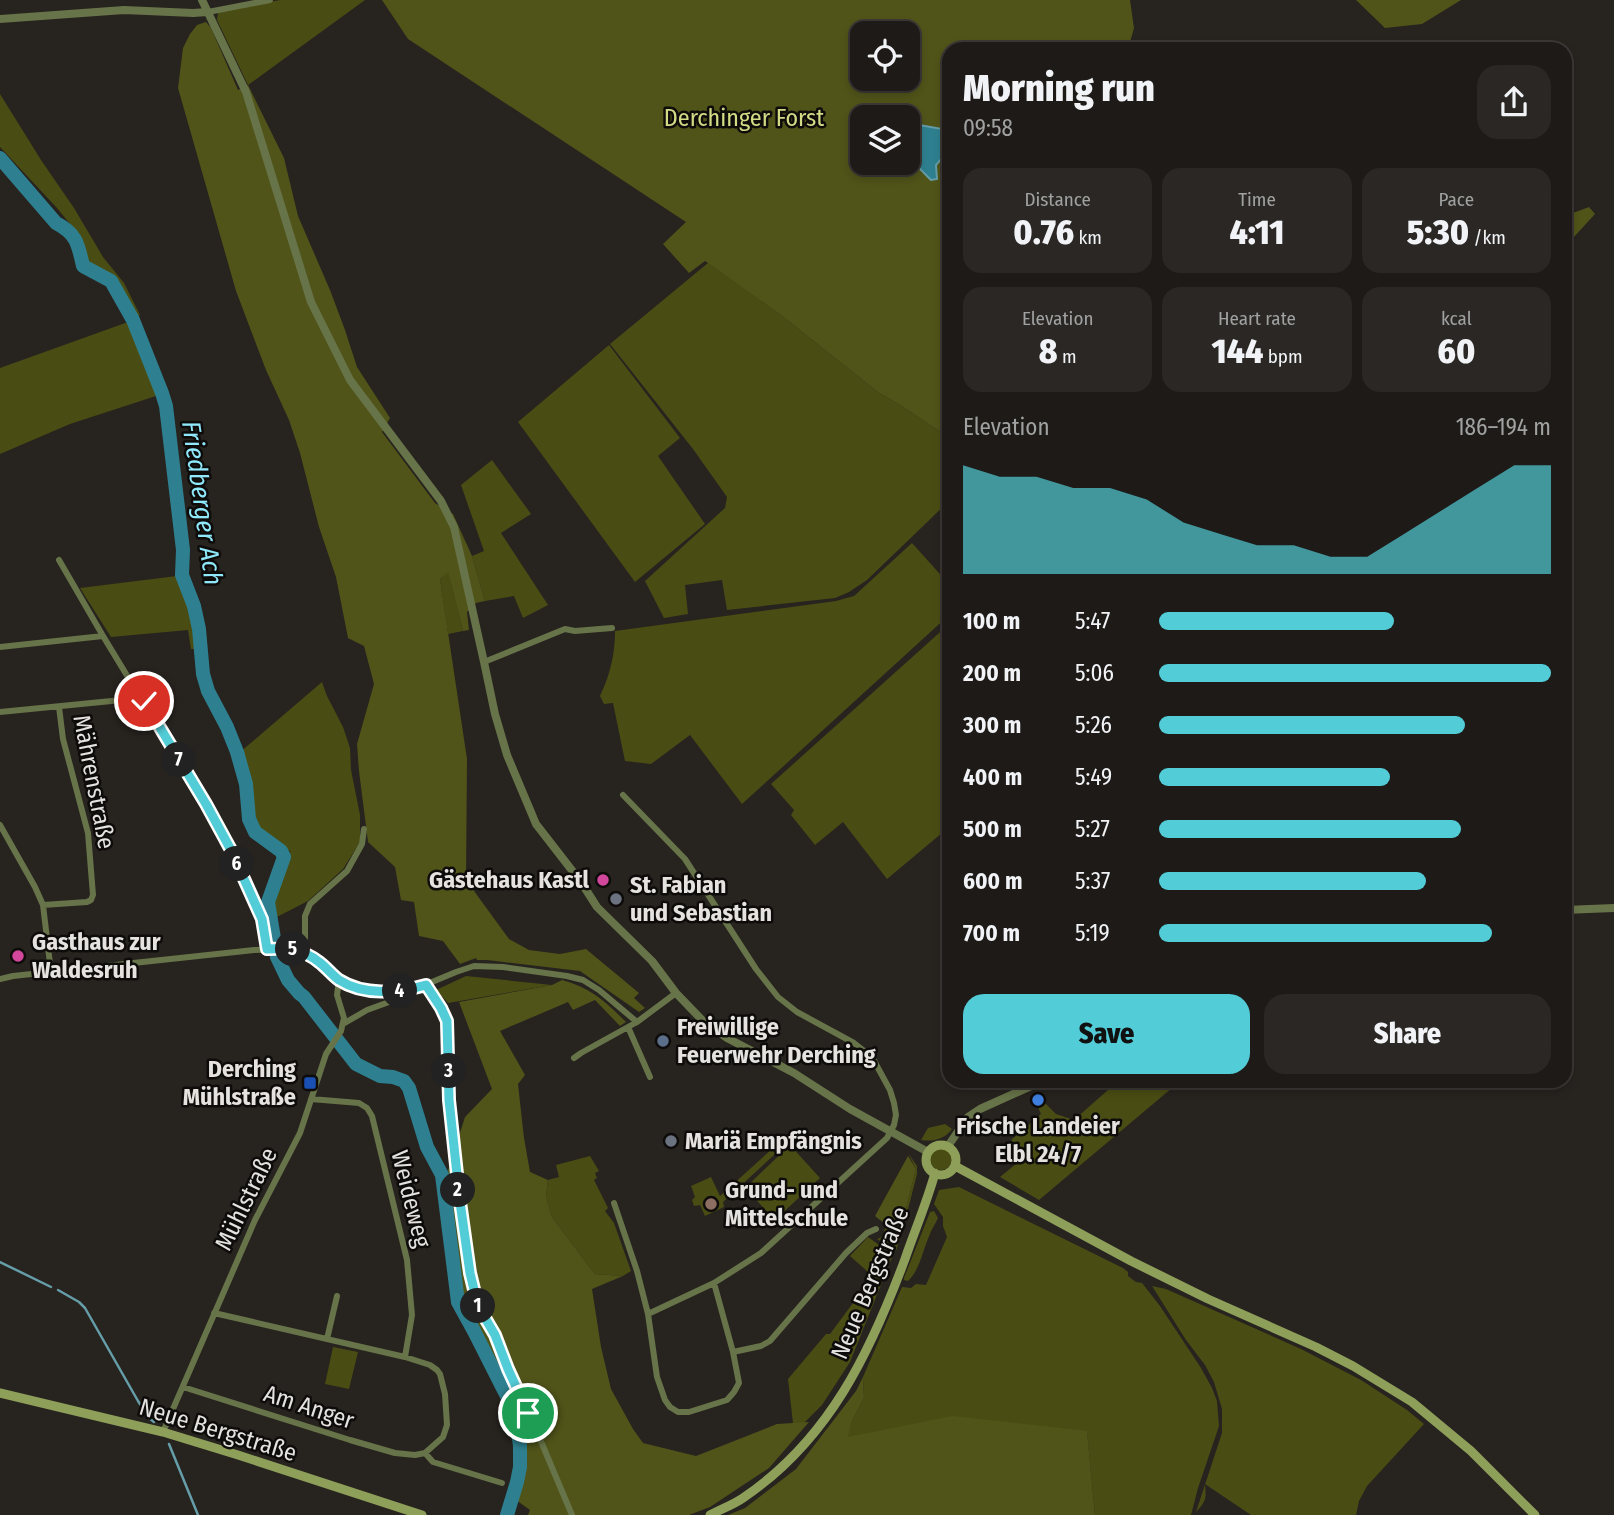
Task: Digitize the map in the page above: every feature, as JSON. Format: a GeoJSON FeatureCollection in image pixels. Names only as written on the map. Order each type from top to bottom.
{"type":"FeatureCollection","features":[{"type":"Feature","properties":{"kind":"main road"},"geometry":{"type":"LineString","coordinates":[[936,1145],[948,1146],[955,1154],[955,1166],[947,1174],[935,1173],[927,1164],[928,1153],[936,1145]]}},
{"type":"Feature","properties":{"kind":"main road"},"geometry":{"type":"LineString","coordinates":[[955,1166],[1208,1300],[1317,1347],[1353,1366],[1412,1402],[1471,1451],[1535,1515]]}},
{"type":"Feature","properties":{"kind":"main road","name":"Neue Bergstraße"},"geometry":{"type":"LineString","coordinates":[[710,1515],[743,1498],[789,1461],[834,1406],[867,1352],[893,1290],[935,1173]]}},
{"type":"Feature","properties":{"kind":"main road","name":"Neue Bergstraße"},"geometry":{"type":"LineString","coordinates":[[0,1393],[163,1433],[422,1515]]}},
{"type":"Feature","properties":{"kind":"street"},"geometry":{"type":"LineString","coordinates":[[202,0],[246,92],[311,302],[350,380],[441,501],[453,527],[495,714],[507,755],[536,824],[597,907],[652,961],[698,1017],[714,1030],[794,1073],[928,1153]]}},
{"type":"Feature","properties":{"kind":"street"},"geometry":{"type":"LineString","coordinates":[[0,19],[124,10],[208,12],[270,0]]}},
{"type":"Feature","properties":{"kind":"street"},"geometry":{"type":"LineString","coordinates":[[60,559],[231,850],[262,919],[269,949]]}},
{"type":"Feature","properties":{"kind":"street"},"geometry":{"type":"LineString","coordinates":[[485,662],[565,629],[575,631],[612,628]]}},
{"type":"Feature","properties":{"kind":"street"},"geometry":{"type":"LineString","coordinates":[[0,647],[103,636]]}},
{"type":"Feature","properties":{"kind":"street"},"geometry":{"type":"LineString","coordinates":[[0,712],[142,698]]}},
{"type":"Feature","properties":{"kind":"street","name":"Mährenstraße"},"geometry":{"type":"LineString","coordinates":[[43,905],[87,902],[93,895],[88,834],[63,739],[59,706]]}},
{"type":"Feature","properties":{"kind":"street"},"geometry":{"type":"LineString","coordinates":[[623,795],[685,859],[755,969],[785,1004],[854,1043],[872,1057],[890,1090],[896,1115],[887,1138],[761,1252],[714,1283],[648,1314]]}},
{"type":"Feature","properties":{"kind":"street"},"geometry":{"type":"LineString","coordinates":[[0,825],[43,905],[51,972]]}},
{"type":"Feature","properties":{"kind":"street"},"geometry":{"type":"LineString","coordinates":[[302,952],[305,916],[310,904],[347,871],[362,844],[364,829]]}},
{"type":"Feature","properties":{"kind":"street"},"geometry":{"type":"LineString","coordinates":[[1572,910],[1614,908]]}},
{"type":"Feature","properties":{"kind":"street"},"geometry":{"type":"LineString","coordinates":[[0,979],[280,948],[302,952],[320,962],[339,980],[356,988],[386,991],[426,985],[474,966],[503,967],[567,976],[599,990],[637,1022]]}},
{"type":"Feature","properties":{"kind":"street"},"geometry":{"type":"LineString","coordinates":[[339,980],[337,995],[344,1024],[367,1010],[400,998],[403,990]]}},
{"type":"Feature","properties":{"kind":"street"},"geometry":{"type":"LineString","coordinates":[[426,985],[447,1021],[449,1100],[460,1202],[470,1273],[478,1306],[495,1335],[572,1515]]}},
{"type":"Feature","properties":{"kind":"street"},"geometry":{"type":"LineString","coordinates":[[575,1058],[637,1022],[676,993]]}},
{"type":"Feature","properties":{"kind":"street","name":"Mühlstraße"},"geometry":{"type":"LineString","coordinates":[[163,1433],[255,1220],[300,1133],[326,1054],[344,1024]]}},
{"type":"Feature","properties":{"kind":"street"},"geometry":{"type":"LineString","coordinates":[[628,1027],[650,1077]]}},
{"type":"Feature","properties":{"kind":"street"},"geometry":{"type":"LineString","coordinates":[[948,1146],[968,1117],[1027,1088]]}},
{"type":"Feature","properties":{"kind":"street","name":"Weideweg"},"geometry":{"type":"LineString","coordinates":[[311,1099],[359,1103],[367,1108],[372,1116],[407,1260],[412,1315],[405,1357]]}},
{"type":"Feature","properties":{"kind":"street"},"geometry":{"type":"LineString","coordinates":[[614,1203],[648,1314],[657,1377],[665,1400],[678,1412],[689,1412],[727,1400],[739,1383],[714,1283]]}},
{"type":"Feature","properties":{"kind":"street"},"geometry":{"type":"LineString","coordinates":[[733,1352],[761,1346],[770,1341],[846,1254],[867,1233],[876,1228]]}},
{"type":"Feature","properties":{"kind":"street"},"geometry":{"type":"LineString","coordinates":[[327,1339],[337,1296]]}},
{"type":"Feature","properties":{"kind":"street"},"geometry":{"type":"LineString","coordinates":[[214,1313],[405,1357],[438,1370],[445,1394],[446,1432],[439,1443],[425,1453]]}},
{"type":"Feature","properties":{"kind":"street","name":"Am Anger"},"geometry":{"type":"LineString","coordinates":[[183,1387],[396,1453],[425,1453],[433,1462],[502,1483]]}},
{"type":"Feature","properties":{"kind":"shaded area"},"geometry":{"type":"Polygon","coordinates":[[[280,0],[365,0],[248,85],[217,20],[218,13],[280,0]]]}},
{"type":"Feature","properties":{"kind":"shaded area"},"geometry":{"type":"Polygon","coordinates":[[[0,94],[103,257],[124,283],[140,315],[136,317],[115,280],[87,264],[80,236],[0,147],[0,94]]]}},
{"type":"Feature","properties":{"kind":"shaded area"},"geometry":{"type":"Polygon","coordinates":[[[708,263],[782,316],[879,393],[942,433],[942,508],[867,580],[835,598],[727,610],[722,580],[685,585],[688,614],[664,618],[645,581],[725,508],[727,497],[693,449],[610,344],[708,263]]]}},
{"type":"Feature","properties":{"kind":"shaded area"},"geometry":{"type":"Polygon","coordinates":[[[128,322],[159,395],[70,424],[0,454],[0,368],[128,322]]]}},
{"type":"Feature","properties":{"kind":"shaded area"},"geometry":{"type":"Polygon","coordinates":[[[609,345],[680,438],[658,456],[705,524],[635,582],[518,422],[609,345]]]}},
{"type":"Feature","properties":{"kind":"shaded area"},"geometry":{"type":"Polygon","coordinates":[[[492,460],[531,514],[501,533],[548,605],[523,618],[514,596],[485,601],[472,556],[484,551],[461,485],[492,460]]]}},
{"type":"Feature","properties":{"kind":"shaded area"},"geometry":{"type":"Polygon","coordinates":[[[912,543],[942,576],[942,621],[742,804],[690,735],[651,764],[625,761],[613,703],[604,704],[600,696],[611,664],[615,631],[836,601],[854,596],[912,543]]]}},
{"type":"Feature","properties":{"kind":"shaded area"},"geometry":{"type":"Polygon","coordinates":[[[448,571],[463,631],[448,634],[440,579],[448,571]]]}},
{"type":"Feature","properties":{"kind":"shaded area"},"geometry":{"type":"Polygon","coordinates":[[[177,576],[189,606],[197,649],[191,649],[188,630],[111,637],[80,588],[177,576]]]}},
{"type":"Feature","properties":{"kind":"shaded area"},"geometry":{"type":"Polygon","coordinates":[[[942,630],[942,833],[887,879],[843,822],[815,845],[791,815],[794,810],[771,784],[942,630]]]}},
{"type":"Feature","properties":{"kind":"shaded area"},"geometry":{"type":"Polygon","coordinates":[[[322,682],[350,748],[351,770],[360,815],[360,842],[343,869],[308,901],[267,922],[265,901],[278,862],[277,854],[291,852],[256,829],[250,815],[248,786],[239,753],[322,682]]]}},
{"type":"Feature","properties":{"kind":"shaded area"},"geometry":{"type":"Polygon","coordinates":[[[466,976],[552,985],[448,1003],[436,990],[466,976]]]}},
{"type":"Feature","properties":{"kind":"shaded area"},"geometry":{"type":"Polygon","coordinates":[[[1110,1088],[1172,1088],[1039,1200],[1000,1177],[1027,1155],[1011,1140],[1041,1114],[1037,1105],[1042,1100],[1056,1114],[1074,1120],[1110,1088]]]}},
{"type":"Feature","properties":{"kind":"shaded area"},"geometry":{"type":"Polygon","coordinates":[[[945,1124],[952,1129],[946,1135],[934,1140],[921,1140],[928,1128],[945,1124]]]}},
{"type":"Feature","properties":{"kind":"shaded area"},"geometry":{"type":"Polygon","coordinates":[[[783,1139],[787,1143],[723,1202],[724,1207],[705,1216],[700,1205],[694,1206],[692,1200],[695,1197],[691,1186],[711,1177],[720,1196],[783,1139]]]}},
{"type":"Feature","properties":{"kind":"shaded area"},"geometry":{"type":"Polygon","coordinates":[[[790,1145],[820,1178],[775,1220],[745,1188],[790,1145]]]}},
{"type":"Feature","properties":{"kind":"shaded area"},"geometry":{"type":"Polygon","coordinates":[[[941,1148],[949,1151],[952,1159],[949,1167],[941,1170],[933,1167],[930,1159],[933,1151],[941,1148]]]}},
{"type":"Feature","properties":{"kind":"shaded area"},"geometry":{"type":"Polygon","coordinates":[[[908,1153],[917,1166],[917,1174],[896,1251],[877,1239],[882,1237],[886,1225],[890,1228],[903,1220],[916,1169],[908,1153]]]}},
{"type":"Feature","properties":{"kind":"shaded area"},"geometry":{"type":"Polygon","coordinates":[[[590,1156],[599,1171],[595,1173],[597,1178],[594,1180],[608,1208],[605,1211],[614,1223],[631,1271],[623,1276],[595,1274],[552,1217],[546,1196],[548,1180],[559,1177],[556,1165],[590,1156]]]}},
{"type":"Feature","properties":{"kind":"shaded area"},"geometry":{"type":"Polygon","coordinates":[[[959,1187],[1123,1268],[1128,1272],[1128,1276],[1142,1283],[1160,1306],[1201,1368],[1217,1401],[1219,1426],[1191,1515],[1095,1515],[1087,1432],[847,1437],[864,1398],[863,1377],[902,1287],[926,1285],[947,1237],[943,1217],[934,1204],[939,1190],[959,1187]]]}},
{"type":"Feature","properties":{"kind":"shaded area"},"geometry":{"type":"Polygon","coordinates":[[[934,1211],[938,1218],[918,1265],[908,1281],[904,1280],[930,1212],[934,1211]]]}},
{"type":"Feature","properties":{"kind":"shaded area"},"geometry":{"type":"Polygon","coordinates":[[[868,1237],[893,1255],[850,1362],[822,1405],[803,1424],[793,1423],[788,1379],[826,1334],[830,1334],[853,1303],[858,1306],[876,1279],[850,1256],[868,1237]]]}},
{"type":"Feature","properties":{"kind":"shaded area"},"geometry":{"type":"Polygon","coordinates":[[[1152,1286],[1166,1289],[1301,1349],[1361,1380],[1424,1424],[1367,1486],[1359,1501],[1356,1515],[1251,1515],[1205,1484],[1222,1433],[1222,1409],[1214,1382],[1205,1365],[1152,1286]]]}},
{"type":"Feature","properties":{"kind":"shaded area"},"geometry":{"type":"Polygon","coordinates":[[[333,1347],[358,1352],[349,1389],[325,1384],[333,1347]]]}},
{"type":"Feature","properties":{"kind":"shaded area"},"geometry":{"type":"Polygon","coordinates":[[[1205,1485],[1205,1499],[1196,1512],[1205,1485]]]}},
{"type":"Feature","properties":{"kind":"green space","name":"Derchinger Forst"},"geometry":{"type":"Polygon","coordinates":[[[382,0],[1130,0],[1134,28],[1130,42],[942,42],[942,129],[920,125],[920,105],[850,105],[850,175],[920,175],[920,165],[936,165],[942,158],[942,433],[879,393],[782,316],[705,261],[689,273],[663,244],[686,222],[408,39],[382,0]]]}},
{"type":"Feature","properties":{"kind":"green space"},"geometry":{"type":"Polygon","coordinates":[[[1356,0],[1461,0],[1422,24],[1385,28],[1356,0]]]}},
{"type":"Feature","properties":{"kind":"green space"},"geometry":{"type":"Polygon","coordinates":[[[206,22],[238,90],[248,85],[284,158],[298,216],[330,290],[357,367],[390,418],[382,432],[435,503],[453,514],[472,556],[485,601],[476,603],[467,612],[469,630],[463,631],[448,572],[440,579],[467,759],[466,880],[509,939],[529,950],[560,954],[586,949],[639,993],[634,998],[645,1008],[639,1012],[580,971],[476,958],[460,964],[443,941],[419,936],[414,902],[401,900],[395,867],[368,842],[357,744],[374,684],[364,646],[348,638],[336,577],[319,527],[300,453],[236,291],[178,88],[183,48],[197,25],[206,22]]]}},
{"type":"Feature","properties":{"kind":"green space"},"geometry":{"type":"Polygon","coordinates":[[[1589,207],[1595,214],[1572,238],[1572,213],[1589,207]]]}},
{"type":"Feature","properties":{"kind":"green space"},"geometry":{"type":"Polygon","coordinates":[[[562,980],[597,996],[626,1022],[620,1026],[595,1000],[573,1010],[568,1002],[500,1031],[525,1075],[518,1084],[530,1172],[548,1180],[546,1196],[552,1217],[595,1274],[623,1276],[592,1289],[611,1389],[633,1429],[643,1443],[696,1456],[777,1424],[809,1422],[769,1468],[710,1507],[689,1515],[528,1515],[530,1510],[516,1500],[525,1463],[517,1407],[461,1300],[444,1183],[465,1117],[492,1089],[459,1002],[552,985],[562,980]]]}},
{"type":"Feature","properties":{"kind":"green space"},"geometry":{"type":"Polygon","coordinates":[[[908,1156],[916,1169],[903,1220],[899,1228],[890,1228],[875,1216],[908,1156]]]}},
{"type":"Feature","properties":{"kind":"green space"},"geometry":{"type":"Polygon","coordinates":[[[863,1377],[864,1398],[852,1421],[848,1437],[952,1416],[1087,1431],[1095,1515],[728,1515],[745,1508],[796,1469],[856,1391],[863,1377]]]}},
{"type":"Feature","properties":{"kind":"water"},"geometry":{"type":"Polygon","coordinates":[[[920,125],[942,129],[942,158],[936,165],[937,179],[931,180],[920,169],[920,125]]]}},
{"type":"Feature","properties":{"kind":"waterway","name":"Friedberger Ach"},"geometry":{"type":"LineString","coordinates":[[0,158],[56,223],[72,236],[78,246],[83,266],[111,281],[133,320],[162,393],[166,406],[183,550],[182,575],[194,606],[199,629],[203,674],[208,691],[237,752],[246,784],[249,819],[255,832],[281,851],[284,857],[268,902],[277,957],[288,980],[356,1064],[380,1076],[404,1081],[409,1088],[427,1147],[442,1175],[458,1302],[514,1410],[520,1445],[520,1467],[507,1515]]}},
{"type":"Feature","properties":{"kind":"waterway"},"geometry":{"type":"LineString","coordinates":[[0,1262],[51,1287]]}},
{"type":"Feature","properties":{"kind":"waterway"},"geometry":{"type":"LineString","coordinates":[[58,1290],[85,1308],[138,1401],[154,1422]]}},
{"type":"Feature","properties":{"kind":"waterway"},"geometry":{"type":"LineString","coordinates":[[169,1444],[198,1515]]}},
{"type":"Feature","properties":{"kind":"place","name":"Gästehaus Kastl"},"geometry":{"type":"Point","coordinates":[603,880]}},
{"type":"Feature","properties":{"kind":"place","name":"St. Fabian und Sebastian"},"geometry":{"type":"Point","coordinates":[616,899]}},
{"type":"Feature","properties":{"kind":"place","name":"Gasthaus zur Waldesruh"},"geometry":{"type":"Point","coordinates":[18,956]}},
{"type":"Feature","properties":{"kind":"place","name":"Freiwillige Feuerwehr Derching"},"geometry":{"type":"Point","coordinates":[663,1041]}},
{"type":"Feature","properties":{"kind":"place","name":"Derching Mühlstraße"},"geometry":{"type":"Point","coordinates":[310,1083]}},
{"type":"Feature","properties":{"kind":"place","name":"Frische Landeier Elbl 24/7"},"geometry":{"type":"Point","coordinates":[1038,1100]}},
{"type":"Feature","properties":{"kind":"place","name":"Mariä Empfängnis"},"geometry":{"type":"Point","coordinates":[671,1141]}},
{"type":"Feature","properties":{"kind":"place","name":"Grund- und Mittelschule"},"geometry":{"type":"Point","coordinates":[711,1204]}},
{"type":"Feature","properties":{"kind":"route"},"geometry":{"type":"LineString","coordinates":[[144,701],[231,850],[262,919],[267,949],[291,949],[312,956],[333,976],[356,988],[386,991],[426,985],[441,1008],[447,1021],[449,1039],[449,1100],[470,1273],[478,1306],[495,1335],[528,1413]]}}]}
